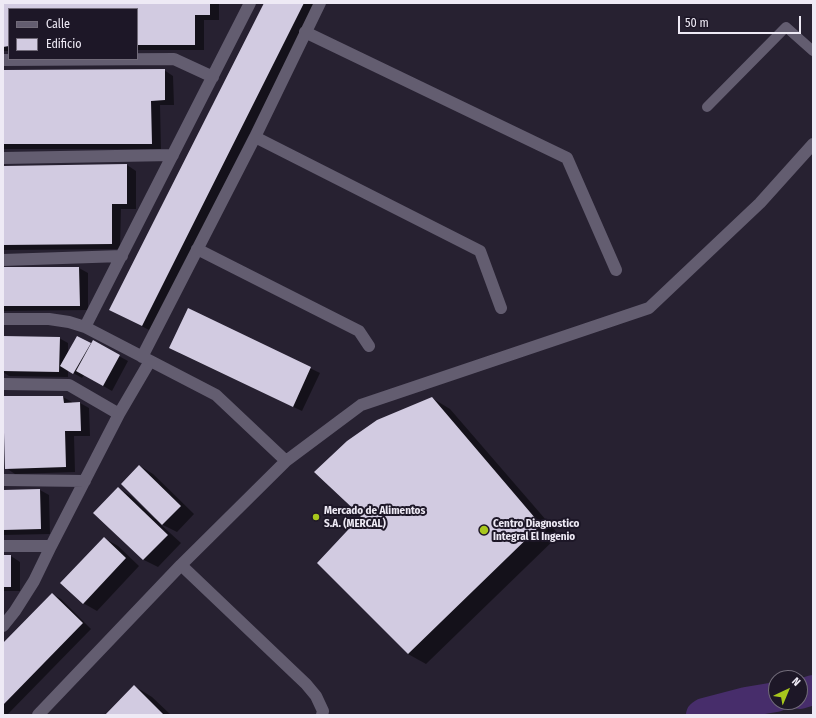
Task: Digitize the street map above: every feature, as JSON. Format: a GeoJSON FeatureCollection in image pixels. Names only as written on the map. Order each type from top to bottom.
{"type":"FeatureCollection","features":[{"type":"Feature","properties":{"kind":"street"},"geometry":{"type":"LineString","coordinates":[[85,327],[250,3]]}},
{"type":"Feature","properties":{"kind":"street"},"geometry":{"type":"LineString","coordinates":[[3,626],[15,611],[34,581],[119,414],[197,249],[255,137],[320,3]]}},
{"type":"Feature","properties":{"kind":"street"},"geometry":{"type":"LineString","coordinates":[[305,32],[567,158],[616,270]]}},
{"type":"Feature","properties":{"kind":"street"},"geometry":{"type":"LineString","coordinates":[[3,60],[174,60],[213,77]]}},
{"type":"Feature","properties":{"kind":"street"},"geometry":{"type":"LineString","coordinates":[[255,137],[480,251],[501,308]]}},
{"type":"Feature","properties":{"kind":"street"},"geometry":{"type":"LineString","coordinates":[[38,715],[181,565],[286,461],[361,405],[649,308],[760,203],[813,144]]}},
{"type":"Feature","properties":{"kind":"street"},"geometry":{"type":"LineString","coordinates":[[3,158],[173,155]]}},
{"type":"Feature","properties":{"kind":"street"},"geometry":{"type":"LineString","coordinates":[[197,249],[359,331],[369,346]]}},
{"type":"Feature","properties":{"kind":"street"},"geometry":{"type":"LineString","coordinates":[[3,260],[122,256]]}},
{"type":"Feature","properties":{"kind":"street"},"geometry":{"type":"LineString","coordinates":[[3,319],[50,318],[85,327],[216,395],[286,461]]}},
{"type":"Feature","properties":{"kind":"street"},"geometry":{"type":"LineString","coordinates":[[3,384],[69,386],[119,414]]}},
{"type":"Feature","properties":{"kind":"street"},"geometry":{"type":"LineString","coordinates":[[3,480],[84,481]]}},
{"type":"Feature","properties":{"kind":"street"},"geometry":{"type":"LineString","coordinates":[[3,546],[51,546]]}},
{"type":"Feature","properties":{"kind":"street"},"geometry":{"type":"LineString","coordinates":[[181,565],[306,684],[316,696],[323,711],[322,715]]}},
{"type":"Feature","properties":{"kind":"lane"},"geometry":{"type":"LineString","coordinates":[[707,107],[786,27],[813,50]]}},
{"type":"Feature","properties":{"kind":"building"},"geometry":{"type":"Polygon","coordinates":[[[3,3],[210,3],[210,15],[195,15],[195,45],[138,45],[138,8],[8,8],[8,46],[3,47],[3,3]]]}},
{"type":"Feature","properties":{"kind":"building"},"geometry":{"type":"Polygon","coordinates":[[[264,3],[304,3],[142,326],[109,310],[264,3]]]}},
{"type":"Feature","properties":{"kind":"building"},"geometry":{"type":"Polygon","coordinates":[[[165,69],[165,100],[151,101],[152,144],[3,144],[3,70],[165,69]]]}},
{"type":"Feature","properties":{"kind":"building"},"geometry":{"type":"Polygon","coordinates":[[[127,164],[127,204],[112,204],[112,244],[3,245],[3,166],[127,164]]]}},
{"type":"Feature","properties":{"kind":"building"},"geometry":{"type":"Polygon","coordinates":[[[3,267],[79,267],[80,306],[3,306],[3,267]]]}},
{"type":"Feature","properties":{"kind":"building"},"geometry":{"type":"Polygon","coordinates":[[[188,308],[311,367],[293,407],[169,348],[188,308]]]}},
{"type":"Feature","properties":{"kind":"building"},"geometry":{"type":"Polygon","coordinates":[[[3,336],[60,337],[59,372],[3,371],[3,336]]]}},
{"type":"Feature","properties":{"kind":"building"},"geometry":{"type":"Polygon","coordinates":[[[77,336],[91,343],[73,374],[60,366],[77,336]]]}},
{"type":"Feature","properties":{"kind":"building"},"geometry":{"type":"Polygon","coordinates":[[[93,340],[120,355],[103,386],[76,371],[93,340]]]}},
{"type":"Feature","properties":{"kind":"building"},"geometry":{"type":"Polygon","coordinates":[[[3,396],[63,396],[64,403],[80,402],[81,431],[65,431],[66,467],[5,469],[3,396]]]}},
{"type":"Feature","properties":{"kind":"building","name":"Centro Diagnostico Integral El Ingenio"},"geometry":{"type":"Polygon","coordinates":[[[432,397],[541,525],[408,654],[317,563],[361,516],[314,472],[347,441],[377,420],[432,397]]]}},
{"type":"Feature","properties":{"kind":"building"},"geometry":{"type":"Polygon","coordinates":[[[139,465],[181,506],[162,525],[121,484],[139,465]]]}},
{"type":"Feature","properties":{"kind":"building"},"geometry":{"type":"Polygon","coordinates":[[[118,487],[168,535],[143,560],[93,513],[118,487]]]}},
{"type":"Feature","properties":{"kind":"building"},"geometry":{"type":"Polygon","coordinates":[[[40,489],[41,529],[3,530],[3,490],[40,489]]]}},
{"type":"Feature","properties":{"kind":"building"},"geometry":{"type":"Polygon","coordinates":[[[104,537],[126,558],[83,604],[60,583],[104,537]]]}},
{"type":"Feature","properties":{"kind":"building"},"geometry":{"type":"Polygon","coordinates":[[[3,555],[11,555],[11,587],[3,587],[3,555]]]}},
{"type":"Feature","properties":{"kind":"building"},"geometry":{"type":"Polygon","coordinates":[[[52,593],[83,623],[3,705],[3,643],[52,593]]]}},
{"type":"Feature","properties":{"kind":"building"},"geometry":{"type":"Polygon","coordinates":[[[134,685],[164,715],[105,715],[134,685]]]}},
{"type":"Feature","properties":{"kind":"waterway"},"geometry":{"type":"LineString","coordinates":[[808,692],[813,690]]}},
{"type":"Feature","properties":{"kind":"waterway"},"geometry":{"type":"LineString","coordinates":[[701,715],[746,702],[768,698]]}},
{"type":"Feature","properties":{"kind":"place","name":"Mercado de Alimentos S.A. (MERCAL)"},"geometry":{"type":"Point","coordinates":[316,517]}},
{"type":"Feature","properties":{"kind":"place","name":"Centro Diagnostico Integral El Ingenio"},"geometry":{"type":"Point","coordinates":[484,530]}}]}
